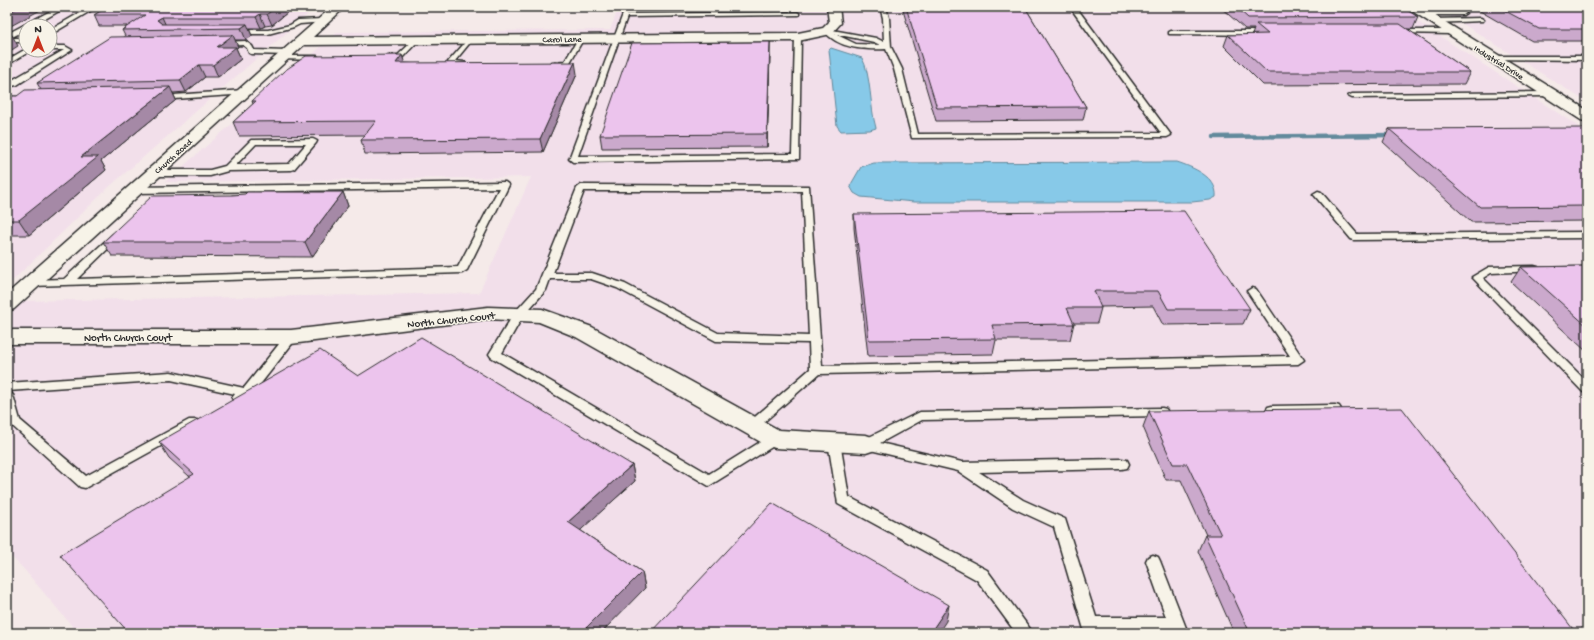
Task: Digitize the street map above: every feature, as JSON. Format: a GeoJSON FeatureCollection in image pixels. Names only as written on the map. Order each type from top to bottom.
{"type":"FeatureCollection","features":[{"type":"Feature","properties":{"kind":"street","name":"Church Road"},"geometry":{"type":"LineString","coordinates":[[9,302],[339,7]]}},
{"type":"Feature","properties":{"kind":"street"},"geometry":{"type":"LineString","coordinates":[[825,32],[835,23],[833,7]]}},
{"type":"Feature","properties":{"kind":"street","name":"Industrial Drive"},"geometry":{"type":"LineString","coordinates":[[1416,10],[1587,117]]}},
{"type":"Feature","properties":{"kind":"street","name":"Carol Lane"},"geometry":{"type":"LineString","coordinates":[[300,41],[798,37],[825,32]]}},
{"type":"Feature","properties":{"kind":"street","name":"North Church Court"},"geometry":{"type":"LineString","coordinates":[[7,337],[291,337],[488,313],[542,316],[584,332],[775,439],[866,444]]}},
{"type":"Feature","properties":{"kind":"lane"},"geometry":{"type":"LineString","coordinates":[[42,18],[63,7]]}},
{"type":"Feature","properties":{"kind":"lane"},"geometry":{"type":"LineString","coordinates":[[58,28],[94,7]]}},
{"type":"Feature","properties":{"kind":"lane"},"geometry":{"type":"LineString","coordinates":[[883,7],[886,18],[888,47],[898,70],[914,136],[1167,135],[1072,7]]}},
{"type":"Feature","properties":{"kind":"lane"},"geometry":{"type":"LineString","coordinates":[[1416,10],[1463,13],[1454,7]]}},
{"type":"Feature","properties":{"kind":"lane"},"geometry":{"type":"LineString","coordinates":[[797,14],[625,15],[573,159],[796,157],[798,37]]}},
{"type":"Feature","properties":{"kind":"lane"},"geometry":{"type":"LineString","coordinates":[[1433,21],[1481,20]]}},
{"type":"Feature","properties":{"kind":"lane"},"geometry":{"type":"LineString","coordinates":[[229,32],[268,32],[292,26],[298,22],[323,21]]}},
{"type":"Feature","properties":{"kind":"lane"},"geometry":{"type":"LineString","coordinates":[[7,39],[18,32]]}},
{"type":"Feature","properties":{"kind":"lane"},"geometry":{"type":"LineString","coordinates":[[825,32],[834,38],[864,48],[888,47]]}},
{"type":"Feature","properties":{"kind":"lane"},"geometry":{"type":"LineString","coordinates":[[825,32],[876,40],[888,47]]}},
{"type":"Feature","properties":{"kind":"lane"},"geometry":{"type":"LineString","coordinates":[[1389,32],[1452,32]]}},
{"type":"Feature","properties":{"kind":"lane"},"geometry":{"type":"LineString","coordinates":[[1171,33],[1272,33]]}},
{"type":"Feature","properties":{"kind":"lane"},"geometry":{"type":"LineString","coordinates":[[544,63],[567,63],[581,38]]}},
{"type":"Feature","properties":{"kind":"lane"},"geometry":{"type":"LineString","coordinates":[[7,39],[18,40]]}},
{"type":"Feature","properties":{"kind":"lane"},"geometry":{"type":"LineString","coordinates":[[470,39],[450,63],[473,63]]}},
{"type":"Feature","properties":{"kind":"lane"},"geometry":{"type":"LineString","coordinates":[[376,57],[400,57],[416,40]]}},
{"type":"Feature","properties":{"kind":"lane"},"geometry":{"type":"LineString","coordinates":[[214,44],[245,43],[250,47],[251,52],[284,56],[328,58]]}},
{"type":"Feature","properties":{"kind":"lane"},"geometry":{"type":"LineString","coordinates":[[58,48],[65,48],[69,50],[58,57]]}},
{"type":"Feature","properties":{"kind":"lane"},"geometry":{"type":"LineString","coordinates":[[7,63],[18,56]]}},
{"type":"Feature","properties":{"kind":"lane"},"geometry":{"type":"LineString","coordinates":[[7,85],[14,83],[56,58]]}},
{"type":"Feature","properties":{"kind":"lane"},"geometry":{"type":"LineString","coordinates":[[1492,58],[1587,58]]}},
{"type":"Feature","properties":{"kind":"lane"},"geometry":{"type":"LineString","coordinates":[[155,98],[244,92]]}},
{"type":"Feature","properties":{"kind":"lane"},"geometry":{"type":"LineString","coordinates":[[1352,96],[1549,94]]}},
{"type":"Feature","properties":{"kind":"lane"},"geometry":{"type":"LineString","coordinates":[[153,173],[210,173],[228,168],[292,166],[313,141],[254,142],[228,168]]}},
{"type":"Feature","properties":{"kind":"lane"},"geometry":{"type":"LineString","coordinates":[[31,283],[462,270],[505,185],[134,190]]}},
{"type":"Feature","properties":{"kind":"lane"},"geometry":{"type":"LineString","coordinates":[[775,439],[709,482],[495,354],[520,314],[541,290],[581,188],[806,188],[816,370]]}},
{"type":"Feature","properties":{"kind":"lane"},"geometry":{"type":"LineString","coordinates":[[154,201],[165,190]]}},
{"type":"Feature","properties":{"kind":"lane"},"geometry":{"type":"LineString","coordinates":[[1318,194],[1354,237],[1587,235]]}},
{"type":"Feature","properties":{"kind":"lane"},"geometry":{"type":"LineString","coordinates":[[67,282],[125,228]]}},
{"type":"Feature","properties":{"kind":"lane"},"geometry":{"type":"LineString","coordinates":[[1542,269],[1489,270],[1477,277],[1587,389]]}},
{"type":"Feature","properties":{"kind":"lane"},"geometry":{"type":"LineString","coordinates":[[546,276],[592,276],[621,286],[716,337],[814,340]]}},
{"type":"Feature","properties":{"kind":"lane"},"geometry":{"type":"LineString","coordinates":[[752,426],[816,370],[1298,360],[1252,291]]}},
{"type":"Feature","properties":{"kind":"lane"},"geometry":{"type":"LineString","coordinates":[[228,404],[247,393],[291,337]]}},
{"type":"Feature","properties":{"kind":"lane"},"geometry":{"type":"LineString","coordinates":[[7,387],[171,376],[247,393]]}},
{"type":"Feature","properties":{"kind":"lane"},"geometry":{"type":"LineString","coordinates":[[7,394],[14,422],[85,483],[202,418]]}},
{"type":"Feature","properties":{"kind":"lane"},"geometry":{"type":"LineString","coordinates":[[1263,410],[1334,408]]}},
{"type":"Feature","properties":{"kind":"lane"},"geometry":{"type":"LineString","coordinates":[[866,444],[920,416],[1175,412]]}},
{"type":"Feature","properties":{"kind":"lane"},"geometry":{"type":"LineString","coordinates":[[834,442],[843,500],[982,575],[1025,633]]}},
{"type":"Feature","properties":{"kind":"lane"},"geometry":{"type":"LineString","coordinates":[[866,444],[962,467],[1122,464]]}},
{"type":"Feature","properties":{"kind":"lane"},"geometry":{"type":"LineString","coordinates":[[962,467],[1018,504],[1060,523],[1092,628],[1178,628],[1153,561]]}},
{"type":"Feature","properties":{"kind":"shaded area"},"geometry":{"type":"Polygon","coordinates":[[[7,7],[316,7],[109,187],[7,286],[7,7]]]}},
{"type":"Feature","properties":{"kind":"shaded area"},"geometry":{"type":"Polygon","coordinates":[[[619,7],[1395,7],[1587,132],[1587,633],[78,633],[22,567],[7,553],[7,309],[16,301],[479,293],[531,177],[165,182],[338,32],[610,30],[619,7]]]}},
{"type":"Feature","properties":{"kind":"shaded area"},"geometry":{"type":"Polygon","coordinates":[[[1436,7],[1587,7],[1587,102],[1436,7]]]}},
{"type":"Feature","properties":{"kind":"water"},"geometry":{"type":"Polygon","coordinates":[[[831,48],[862,58],[869,82],[876,128],[870,130],[841,131],[837,126],[829,50],[831,48]]]}},
{"type":"Feature","properties":{"kind":"water"},"geometry":{"type":"Polygon","coordinates":[[[1177,162],[1196,170],[1208,178],[1216,190],[1216,197],[1210,200],[1192,202],[914,202],[861,197],[854,193],[850,186],[861,167],[874,163],[1177,162]]]}},
{"type":"Feature","properties":{"kind":"building"},"geometry":{"type":"Polygon","coordinates":[[[7,7],[19,7],[7,13],[7,7]]]}},
{"type":"Feature","properties":{"kind":"building"},"geometry":{"type":"Polygon","coordinates":[[[107,7],[276,7],[267,14],[260,14],[256,17],[162,17],[157,20],[162,24],[247,24],[241,28],[122,30],[145,15],[94,15],[107,7]]]}},
{"type":"Feature","properties":{"kind":"building"},"geometry":{"type":"Polygon","coordinates":[[[906,7],[1025,7],[1086,107],[937,108],[906,7]]]}},
{"type":"Feature","properties":{"kind":"building"},"geometry":{"type":"Polygon","coordinates":[[[1236,7],[1402,7],[1418,17],[1248,18],[1236,7]]]}},
{"type":"Feature","properties":{"kind":"building"},"geometry":{"type":"Polygon","coordinates":[[[1498,7],[1587,7],[1587,29],[1539,29],[1498,7]]]}},
{"type":"Feature","properties":{"kind":"building"},"geometry":{"type":"Polygon","coordinates":[[[1256,24],[1400,24],[1470,72],[1267,72],[1228,35],[1268,34],[1256,24]]]}},
{"type":"Feature","properties":{"kind":"building"},"geometry":{"type":"Polygon","coordinates":[[[233,35],[217,47],[236,47],[213,65],[199,65],[180,80],[37,83],[110,37],[233,35]]]}},
{"type":"Feature","properties":{"kind":"building"},"geometry":{"type":"Polygon","coordinates":[[[770,42],[767,134],[600,135],[632,43],[770,42]]]}},
{"type":"Feature","properties":{"kind":"building"},"geometry":{"type":"Polygon","coordinates":[[[402,55],[396,63],[575,62],[540,139],[361,140],[376,121],[233,122],[256,101],[252,101],[284,71],[306,56],[402,55]]]}},
{"type":"Feature","properties":{"kind":"building"},"geometry":{"type":"Polygon","coordinates":[[[170,87],[81,157],[98,157],[19,220],[7,220],[7,96],[17,96],[25,90],[170,87]]]}},
{"type":"Feature","properties":{"kind":"building"},"geometry":{"type":"Polygon","coordinates":[[[1585,128],[1587,130],[1587,206],[1480,207],[1389,129],[1585,128]]]}},
{"type":"Feature","properties":{"kind":"building"},"geometry":{"type":"Polygon","coordinates":[[[247,192],[343,192],[305,242],[103,242],[152,196],[232,195],[245,194],[247,192]]]}},
{"type":"Feature","properties":{"kind":"building"},"geometry":{"type":"Polygon","coordinates":[[[1184,211],[1250,309],[1168,309],[1158,291],[1094,291],[1101,308],[1067,308],[1074,324],[992,325],[996,339],[869,340],[854,214],[1184,211]]]}},
{"type":"Feature","properties":{"kind":"building"},"geometry":{"type":"Polygon","coordinates":[[[1587,266],[1587,326],[1521,267],[1587,266]]]}},
{"type":"Feature","properties":{"kind":"building"},"geometry":{"type":"Polygon","coordinates":[[[421,337],[632,465],[568,522],[642,572],[581,633],[129,633],[60,555],[194,474],[159,442],[320,350],[358,376],[421,337]]]}},
{"type":"Feature","properties":{"kind":"building"},"geometry":{"type":"Polygon","coordinates":[[[1402,408],[1576,633],[1250,633],[1205,535],[1221,535],[1187,464],[1173,464],[1149,411],[1402,408]]]}},
{"type":"Feature","properties":{"kind":"building"},"geometry":{"type":"Polygon","coordinates":[[[772,503],[949,605],[930,633],[650,633],[772,503]]]}},
{"type":"Feature","properties":{"kind":"waterway"},"geometry":{"type":"LineString","coordinates":[[1214,137],[1393,135]]}}]}
